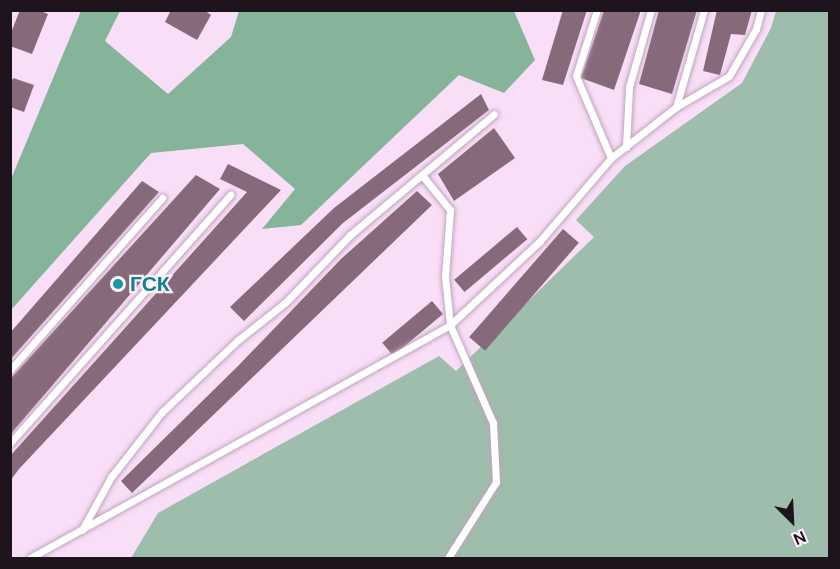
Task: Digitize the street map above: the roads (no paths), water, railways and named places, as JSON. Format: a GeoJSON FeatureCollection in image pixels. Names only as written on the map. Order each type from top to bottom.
{"type":"FeatureCollection","features":[{"type":"Feature","properties":{"kind":"lane"},"geometry":{"type":"LineString","coordinates":[[597,10],[576,76],[611,158]]}},
{"type":"Feature","properties":{"kind":"lane"},"geometry":{"type":"LineString","coordinates":[[626,147],[629,87],[651,10]]}},
{"type":"Feature","properties":{"kind":"lane"},"geometry":{"type":"LineString","coordinates":[[676,107],[704,10]]}},
{"type":"Feature","properties":{"kind":"lane"},"geometry":{"type":"LineString","coordinates":[[30,558],[450,325],[539,242],[611,158],[676,107],[729,76],[756,29],[761,10]]}},
{"type":"Feature","properties":{"kind":"lane"},"geometry":{"type":"LineString","coordinates":[[82,530],[111,477],[162,412],[238,340],[286,302],[350,235],[494,114]]}},
{"type":"Feature","properties":{"kind":"lane"},"geometry":{"type":"LineString","coordinates":[[422,175],[450,210],[445,276],[450,325],[493,423],[496,482],[448,558]]}},
{"type":"Feature","properties":{"kind":"lane"},"geometry":{"type":"LineString","coordinates":[[10,443],[230,195]]}},
{"type":"Feature","properties":{"kind":"lane"},"geometry":{"type":"LineString","coordinates":[[10,370],[162,198]]}},
{"type":"Feature","properties":{"kind":"place","name":"ГСК"},"geometry":{"type":"Point","coordinates":[118,284]}}]}
